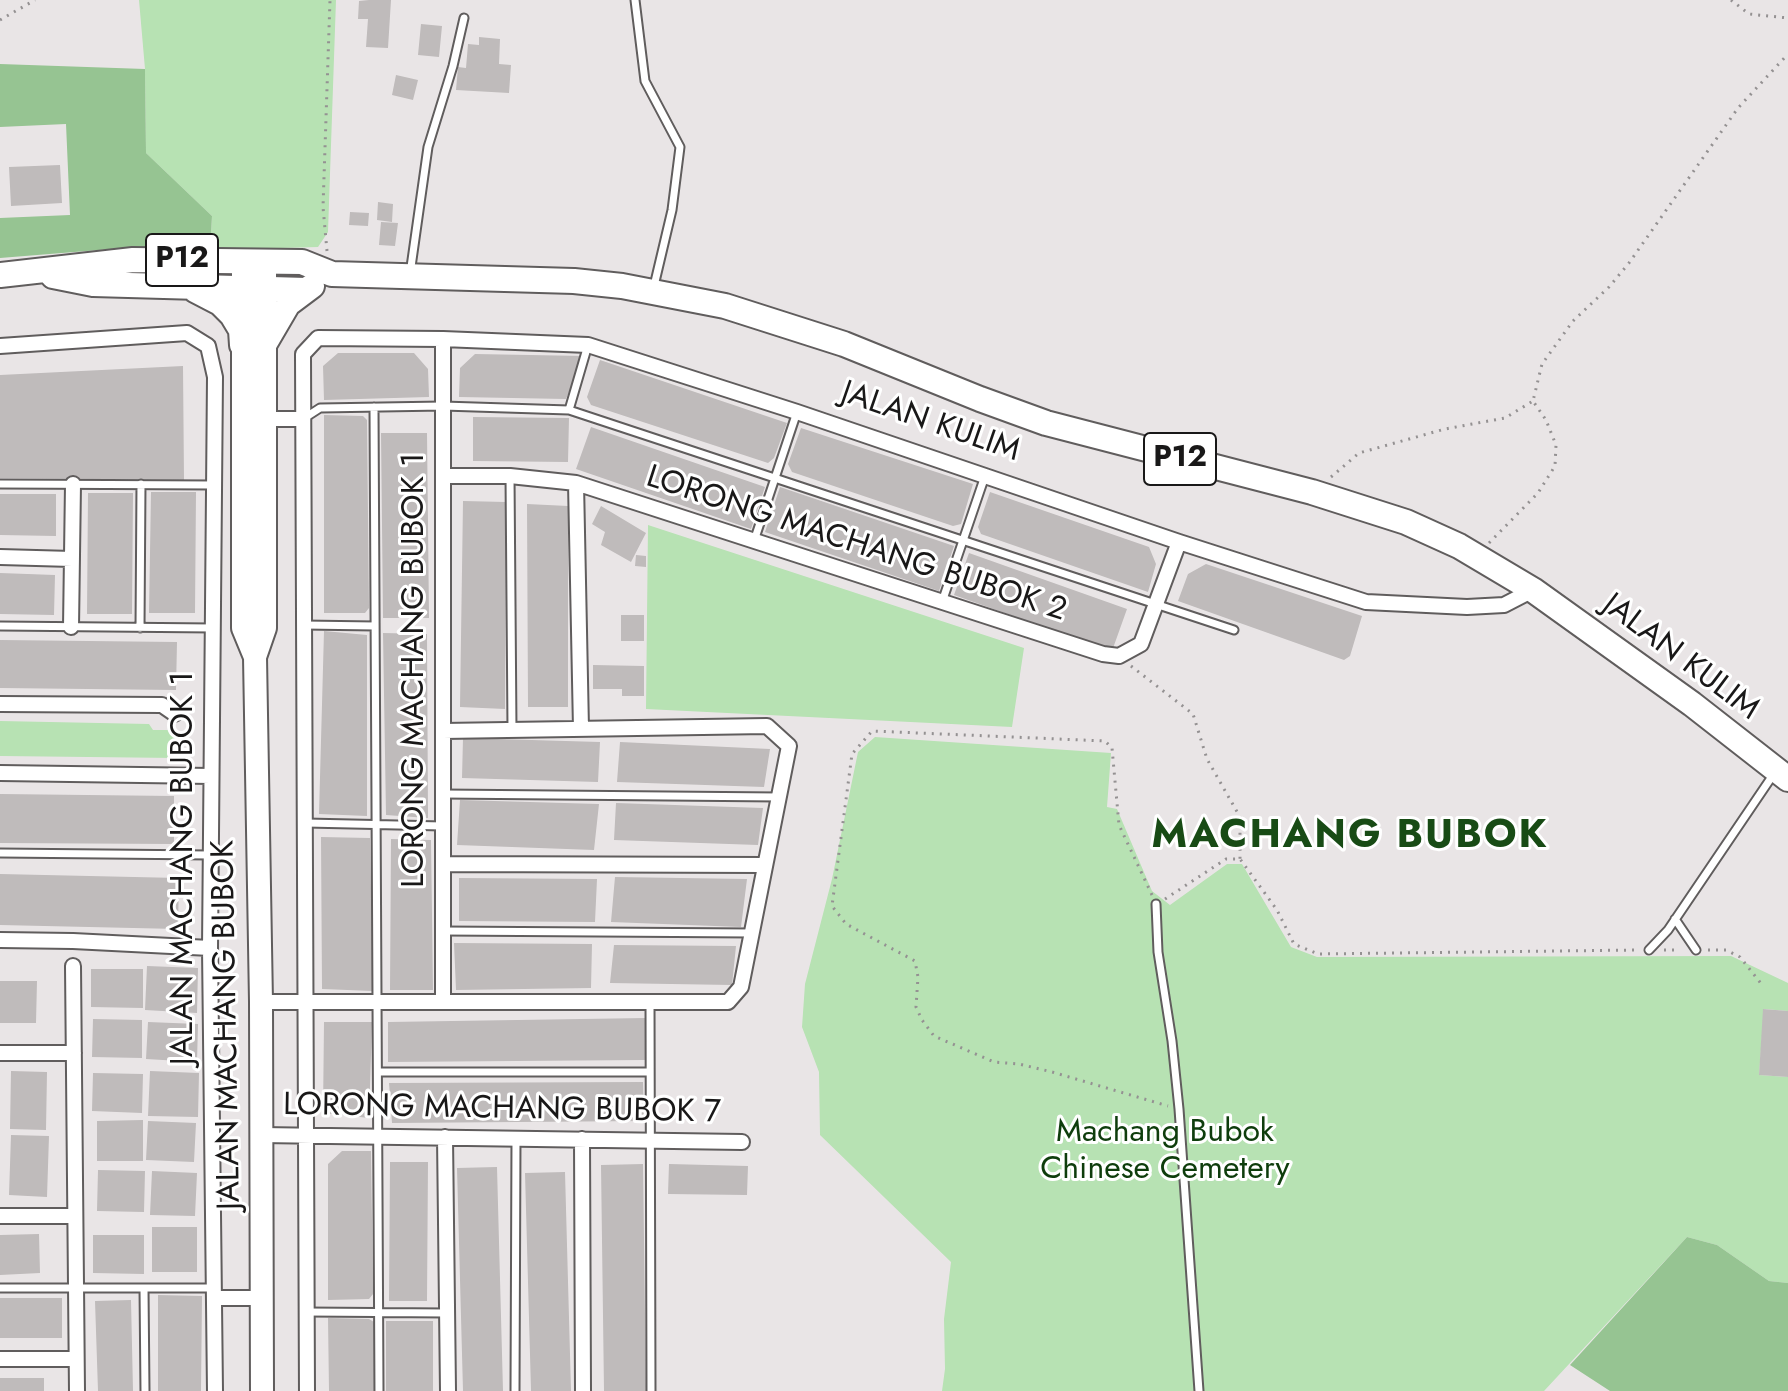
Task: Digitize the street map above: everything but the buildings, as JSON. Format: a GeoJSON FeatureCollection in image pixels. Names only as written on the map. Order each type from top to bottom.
{"type":"FeatureCollection","features":[{"type":"Feature","properties":{"kind":"main road","name":"JALAN KULIM"},"geometry":{"type":"LineString","coordinates":[[0,275],[133,260],[302,262],[332,274],[574,281],[653,291],[725,306],[844,344],[1046,423],[1312,492],[1406,522],[1459,546],[1533,590],[1692,704],[1782,774]]}},
{"type":"Feature","properties":{"kind":"main road","name":"JALAN MACHANG BUBOK"},"geometry":{"type":"LineString","coordinates":[[254,262],[254,628],[261,1002],[262,1391]]}},
{"type":"Feature","properties":{"kind":"main road","name":"JALAN KULIM"},"geometry":{"type":"LineString","coordinates":[[32,272],[93,284],[306,290]]}},
{"type":"Feature","properties":{"kind":"main road"},"geometry":{"type":"LineString","coordinates":[[187,287],[220,303],[253,345],[288,304],[332,274]]}},
{"type":"Feature","properties":{"kind":"main road","name":"JALAN MACHANG BUBOK"},"geometry":{"type":"LineString","coordinates":[[253,345],[264,419],[254,628]]}},
{"type":"Feature","properties":{"kind":"street","name":"JALAN MACHANG BUBOK 1"},"geometry":{"type":"LineString","coordinates":[[0,346],[187,333],[208,346],[215,377],[210,948],[215,1391]]}},
{"type":"Feature","properties":{"kind":"street","name":"JALAN KULIM"},"geometry":{"type":"LineString","coordinates":[[303,419],[303,354],[318,338],[588,345],[1366,602],[1467,607],[1504,605],[1533,590]]}},
{"type":"Feature","properties":{"kind":"street","name":"LORONG MACHANG BUBOK 1"},"geometry":{"type":"LineString","coordinates":[[443,339],[443,1002]]}},
{"type":"Feature","properties":{"kind":"street"},"geometry":{"type":"LineString","coordinates":[[264,419],[303,419],[307,1391]]}},
{"type":"Feature","properties":{"kind":"street","name":"LORONG MACHANG BUBOK 2"},"geometry":{"type":"LineString","coordinates":[[443,476],[510,476],[576,483],[1103,654],[1119,656]]}},
{"type":"Feature","properties":{"kind":"street"},"geometry":{"type":"LineString","coordinates":[[576,483],[581,729]]}},
{"type":"Feature","properties":{"kind":"street"},"geometry":{"type":"LineString","coordinates":[[71,627],[73,484]]}},
{"type":"Feature","properties":{"kind":"street"},"geometry":{"type":"LineString","coordinates":[[1119,656],[1141,644],[1179,542]]}},
{"type":"Feature","properties":{"kind":"street"},"geometry":{"type":"LineString","coordinates":[[0,557],[72,559]]}},
{"type":"Feature","properties":{"kind":"street"},"geometry":{"type":"LineString","coordinates":[[213,628],[254,628]]}},
{"type":"Feature","properties":{"kind":"street"},"geometry":{"type":"LineString","coordinates":[[0,704],[162,705],[175,714]]}},
{"type":"Feature","properties":{"kind":"street"},"geometry":{"type":"LineString","coordinates":[[261,1002],[728,1002],[741,987],[789,746],[767,726],[443,731]]}},
{"type":"Feature","properties":{"kind":"street"},"geometry":{"type":"LineString","coordinates":[[0,773],[211,776]]}},
{"type":"Feature","properties":{"kind":"street"},"geometry":{"type":"LineString","coordinates":[[443,864],[765,865]]}},
{"type":"Feature","properties":{"kind":"street"},"geometry":{"type":"LineString","coordinates":[[0,940],[210,948]]}},
{"type":"Feature","properties":{"kind":"street"},"geometry":{"type":"LineString","coordinates":[[73,966],[77,1391]]}},
{"type":"Feature","properties":{"kind":"street"},"geometry":{"type":"LineString","coordinates":[[0,1053],[74,1053]]}},
{"type":"Feature","properties":{"kind":"street","name":"LORONG MACHANG BUBOK 7"},"geometry":{"type":"LineString","coordinates":[[261,1135],[742,1142]]}},
{"type":"Feature","properties":{"kind":"street"},"geometry":{"type":"LineString","coordinates":[[445,1137],[448,1391]]}},
{"type":"Feature","properties":{"kind":"street"},"geometry":{"type":"LineString","coordinates":[[582,1139],[583,1391]]}},
{"type":"Feature","properties":{"kind":"street"},"geometry":{"type":"LineString","coordinates":[[0,1216],[75,1216]]}},
{"type":"Feature","properties":{"kind":"street"},"geometry":{"type":"LineString","coordinates":[[214,1293],[262,1298]]}},
{"type":"Feature","properties":{"kind":"street"},"geometry":{"type":"LineString","coordinates":[[0,1359],[76,1359]]}},
{"type":"Feature","properties":{"kind":"lane"},"geometry":{"type":"LineString","coordinates":[[635,0],[645,81],[680,147],[672,210],[653,291]]}},
{"type":"Feature","properties":{"kind":"lane"},"geometry":{"type":"LineString","coordinates":[[410,274],[428,147],[464,18]]}},
{"type":"Feature","properties":{"kind":"lane"},"geometry":{"type":"LineString","coordinates":[[569,410],[588,345]]}},
{"type":"Feature","properties":{"kind":"lane"},"geometry":{"type":"LineString","coordinates":[[303,419],[320,408],[443,406],[569,410],[1234,630]]}},
{"type":"Feature","properties":{"kind":"lane"},"geometry":{"type":"LineString","coordinates":[[374,407],[379,1391]]}},
{"type":"Feature","properties":{"kind":"lane"},"geometry":{"type":"LineString","coordinates":[[754,541],[797,412]]}},
{"type":"Feature","properties":{"kind":"lane"},"geometry":{"type":"LineString","coordinates":[[510,476],[512,730]]}},
{"type":"Feature","properties":{"kind":"lane"},"geometry":{"type":"LineString","coordinates":[[942,602],[985,476]]}},
{"type":"Feature","properties":{"kind":"lane"},"geometry":{"type":"LineString","coordinates":[[0,484],[215,485]]}},
{"type":"Feature","properties":{"kind":"lane"},"geometry":{"type":"LineString","coordinates":[[140,628],[141,484]]}},
{"type":"Feature","properties":{"kind":"lane"},"geometry":{"type":"LineString","coordinates":[[304,625],[375,626]]}},
{"type":"Feature","properties":{"kind":"lane"},"geometry":{"type":"LineString","coordinates":[[0,626],[213,628]]}},
{"type":"Feature","properties":{"kind":"lane"},"geometry":{"type":"LineString","coordinates":[[1649,950],[1782,774]]}},
{"type":"Feature","properties":{"kind":"lane"},"geometry":{"type":"LineString","coordinates":[[443,794],[779,797]]}},
{"type":"Feature","properties":{"kind":"lane"},"geometry":{"type":"LineString","coordinates":[[304,823],[443,826]]}},
{"type":"Feature","properties":{"kind":"lane"},"geometry":{"type":"LineString","coordinates":[[0,853],[211,855]]}},
{"type":"Feature","properties":{"kind":"lane"},"geometry":{"type":"LineString","coordinates":[[1156,904],[1158,952],[1179,1109],[1199,1391]]}},
{"type":"Feature","properties":{"kind":"lane"},"geometry":{"type":"LineString","coordinates":[[1675,919],[1696,950]]}},
{"type":"Feature","properties":{"kind":"lane"},"geometry":{"type":"LineString","coordinates":[[443,931],[752,933]]}},
{"type":"Feature","properties":{"kind":"lane"},"geometry":{"type":"LineString","coordinates":[[650,1002],[651,1391]]}},
{"type":"Feature","properties":{"kind":"lane"},"geometry":{"type":"LineString","coordinates":[[378,1072],[650,1072]]}},
{"type":"Feature","properties":{"kind":"lane"},"geometry":{"type":"LineString","coordinates":[[515,1391],[516,1138]]}},
{"type":"Feature","properties":{"kind":"lane"},"geometry":{"type":"LineString","coordinates":[[0,1288],[144,1288],[214,1293]]}},
{"type":"Feature","properties":{"kind":"lane"},"geometry":{"type":"LineString","coordinates":[[144,1288],[145,1391]]}},
{"type":"Feature","properties":{"kind":"lane"},"geometry":{"type":"LineString","coordinates":[[306,1312],[447,1313]]}},
{"type":"Feature","properties":{"kind":"path"},"geometry":{"type":"LineString","coordinates":[[0,20],[35,0]]}},
{"type":"Feature","properties":{"kind":"path"},"geometry":{"type":"LineString","coordinates":[[330,0],[323,207],[332,274]]}},
{"type":"Feature","properties":{"kind":"path"},"geometry":{"type":"LineString","coordinates":[[1731,0],[1749,14],[1788,18]]}},
{"type":"Feature","properties":{"kind":"path"},"geometry":{"type":"LineString","coordinates":[[1312,492],[1359,453],[1445,429],[1505,418],[1533,401],[1542,364],[1573,321],[1629,263],[1738,108],[1788,54]]}},
{"type":"Feature","properties":{"kind":"path"},"geometry":{"type":"LineString","coordinates":[[1477,558],[1538,493],[1555,466],[1556,445],[1546,420],[1533,401]]}},
{"type":"Feature","properties":{"kind":"path"},"geometry":{"type":"LineString","coordinates":[[1119,656],[1193,714],[1207,759],[1240,817],[1240,859],[1277,910],[1294,944],[1318,954],[1726,950],[1740,957],[1763,986]]}},
{"type":"Feature","properties":{"kind":"path"},"geometry":{"type":"LineString","coordinates":[[1179,1109],[1052,1072],[994,1062],[934,1036],[916,1007],[918,977],[915,961],[846,924],[832,906],[852,754],[872,731],[1105,741],[1112,748],[1119,825],[1156,904],[1226,859],[1240,859]]}},
{"type":"Feature","properties":{"kind":"green space"},"geometry":{"type":"Polygon","coordinates":[[[139,0],[336,0],[328,232],[318,247],[210,250],[212,216],[146,153],[145,69],[139,0]]]}},
{"type":"Feature","properties":{"kind":"green space"},"geometry":{"type":"Polygon","coordinates":[[[0,64],[145,69],[146,153],[212,216],[210,250],[124,248],[0,258],[0,218],[70,215],[66,124],[0,127],[0,64]]]}},
{"type":"Feature","properties":{"kind":"green space"},"geometry":{"type":"Polygon","coordinates":[[[648,525],[1024,648],[1012,727],[646,709],[648,525]]]}},
{"type":"Feature","properties":{"kind":"green space"},"geometry":{"type":"Polygon","coordinates":[[[0,721],[149,724],[153,730],[177,730],[177,758],[0,756],[0,721]]]}},
{"type":"Feature","properties":{"kind":"green space","name":"Machang Bubok Chinese Cemetery"},"geometry":{"type":"Polygon","coordinates":[[[875,737],[1111,753],[1107,807],[1117,809],[1152,891],[1170,905],[1227,864],[1242,864],[1291,947],[1317,957],[1731,956],[1788,983],[1788,1011],[1764,1009],[1759,1075],[1788,1077],[1788,1283],[1769,1281],[1717,1245],[1687,1237],[1544,1391],[942,1391],[944,1319],[951,1262],[820,1135],[819,1072],[802,1027],[805,984],[832,879],[858,752],[875,737]]]}},
{"type":"Feature","properties":{"kind":"green space"},"geometry":{"type":"Polygon","coordinates":[[[1687,1237],[1717,1245],[1769,1281],[1788,1283],[1788,1391],[1610,1391],[1570,1365],[1687,1237]]]}},
{"type":"Feature","properties":{"kind":"district","name":"MACHANG BUBOK"},"geometry":{"type":"Point","coordinates":[1350,837]}}]}
